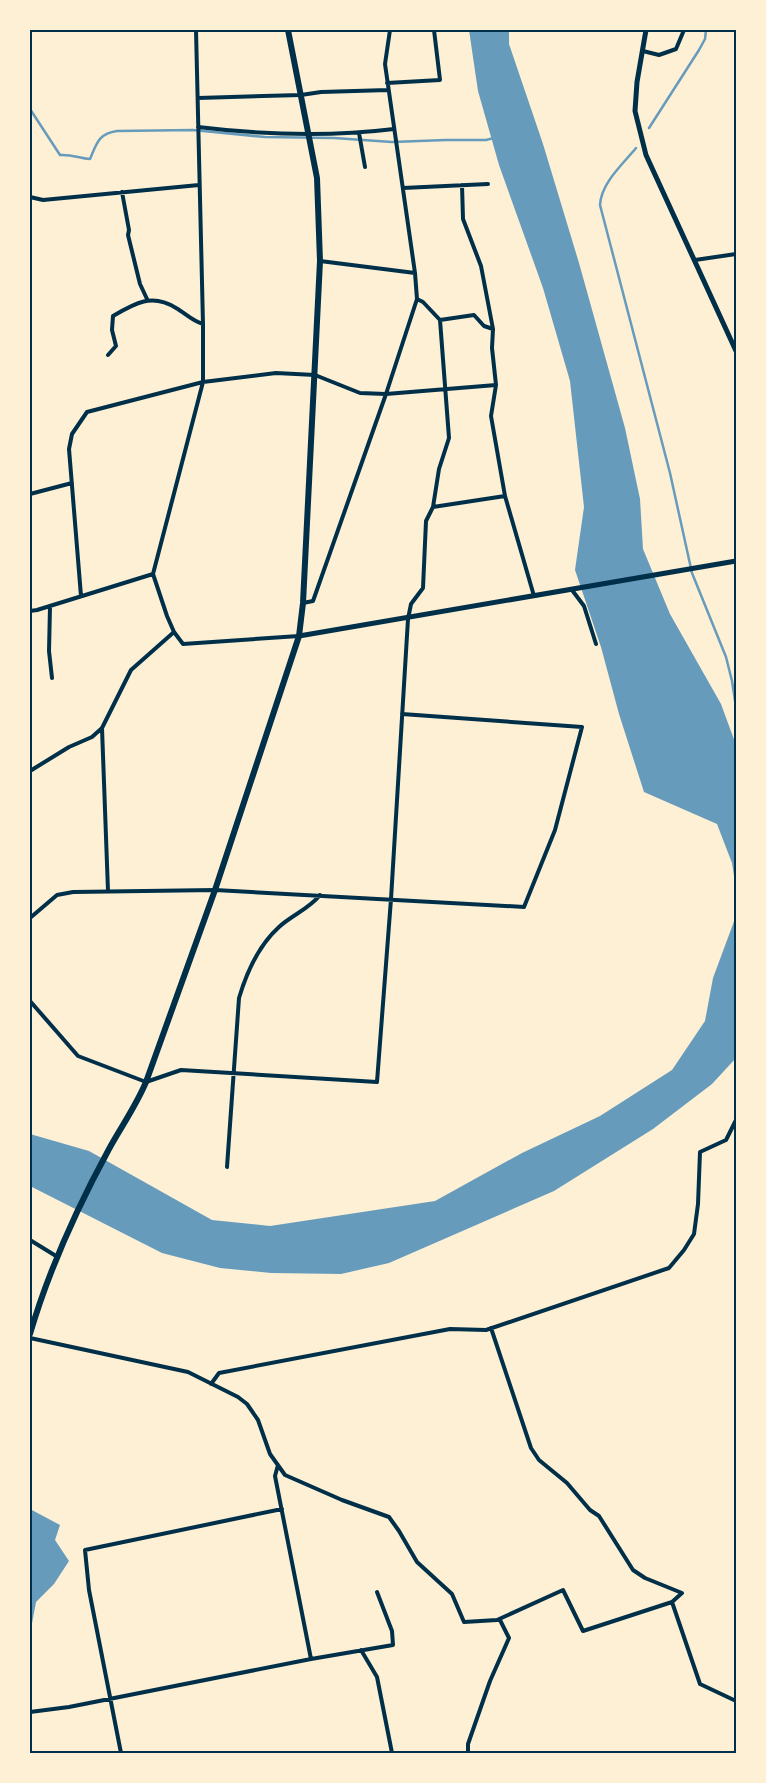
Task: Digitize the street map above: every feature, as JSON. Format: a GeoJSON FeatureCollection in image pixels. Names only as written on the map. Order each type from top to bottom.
{"type":"FeatureCollection","features":[{"type":"Feature","properties":{"kind":"main road"},"geometry":{"type":"LineString","coordinates":[[30,1334],[33,1314],[56,1256],[109,1149],[146,1082],[215,890],[299,636],[303,603],[320,261],[317,178],[288,30]]}},
{"type":"Feature","properties":{"kind":"street"},"geometry":{"type":"LineString","coordinates":[[196,30],[203,324],[202,382],[153,574],[167,616],[174,632],[183,644],[299,636],[736,561]]}},
{"type":"Feature","properties":{"kind":"street"},"geometry":{"type":"LineString","coordinates":[[303,603],[313,601],[386,394],[417,299],[415,273],[385,64],[390,30]]}},
{"type":"Feature","properties":{"kind":"street"},"geometry":{"type":"LineString","coordinates":[[387,83],[440,80],[434,30]]}},
{"type":"Feature","properties":{"kind":"street"},"geometry":{"type":"LineString","coordinates":[[646,30],[637,82],[635,111],[646,155],[736,351]]}},
{"type":"Feature","properties":{"kind":"street"},"geometry":{"type":"LineString","coordinates":[[642,51],[659,55],[676,49],[684,30]]}},
{"type":"Feature","properties":{"kind":"street"},"geometry":{"type":"LineString","coordinates":[[198,98],[388,90]]}},
{"type":"Feature","properties":{"kind":"street"},"geometry":{"type":"LineString","coordinates":[[198,128],[261,134],[359,133],[394,129]]}},
{"type":"Feature","properties":{"kind":"street"},"geometry":{"type":"LineString","coordinates":[[359,133],[365,167]]}},
{"type":"Feature","properties":{"kind":"street"},"geometry":{"type":"LineString","coordinates":[[403,188],[488,184]]}},
{"type":"Feature","properties":{"kind":"street"},"geometry":{"type":"LineString","coordinates":[[30,197],[43,200],[199,185]]}},
{"type":"Feature","properties":{"kind":"street"},"geometry":{"type":"LineString","coordinates":[[462,185],[463,219],[481,266],[493,329],[492,348],[496,386],[492,416],[505,496],[534,596]]}},
{"type":"Feature","properties":{"kind":"street"},"geometry":{"type":"LineString","coordinates":[[122,192],[129,230],[128,235],[140,284],[147,300]]}},
{"type":"Feature","properties":{"kind":"street"},"geometry":{"type":"LineString","coordinates":[[694,260],[736,254]]}},
{"type":"Feature","properties":{"kind":"street"},"geometry":{"type":"LineString","coordinates":[[320,261],[415,273]]}},
{"type":"Feature","properties":{"kind":"street"},"geometry":{"type":"LineString","coordinates":[[30,1001],[78,1056],[146,1082],[181,1070],[377,1082],[391,899],[408,618],[411,604],[423,588],[426,521],[433,507],[439,469],[449,438],[440,320],[423,302],[417,299]]}},
{"type":"Feature","properties":{"kind":"street"},"geometry":{"type":"LineString","coordinates":[[108,354],[116,346],[112,330],[113,316],[133,304],[147,300],[174,306],[196,322],[203,324]]}},
{"type":"Feature","properties":{"kind":"street"},"geometry":{"type":"LineString","coordinates":[[440,320],[474,315],[484,326],[493,329]]}},
{"type":"Feature","properties":{"kind":"street"},"geometry":{"type":"LineString","coordinates":[[81,596],[69,449],[72,434],[88,412],[202,382],[276,373],[315,375],[360,393],[386,394],[496,386]]}},
{"type":"Feature","properties":{"kind":"street"},"geometry":{"type":"LineString","coordinates":[[30,494],[72,483]]}},
{"type":"Feature","properties":{"kind":"street"},"geometry":{"type":"LineString","coordinates":[[433,507],[505,496]]}},
{"type":"Feature","properties":{"kind":"street"},"geometry":{"type":"LineString","coordinates":[[30,611],[153,574]]}},
{"type":"Feature","properties":{"kind":"street"},"geometry":{"type":"LineString","coordinates":[[572,590],[584,606],[596,644]]}},
{"type":"Feature","properties":{"kind":"street"},"geometry":{"type":"LineString","coordinates":[[50,606],[49,651],[52,678]]}},
{"type":"Feature","properties":{"kind":"street"},"geometry":{"type":"LineString","coordinates":[[30,771],[69,747],[92,738],[102,728],[132,670],[174,632]]}},
{"type":"Feature","properties":{"kind":"street"},"geometry":{"type":"LineString","coordinates":[[30,918],[57,894],[108,891],[215,890],[524,907],[555,830],[582,727],[402,714]]}},
{"type":"Feature","properties":{"kind":"street"},"geometry":{"type":"LineString","coordinates":[[102,728],[108,891]]}},
{"type":"Feature","properties":{"kind":"street"},"geometry":{"type":"LineString","coordinates":[[227,1167],[239,998],[243,984],[259,949],[279,927],[314,902],[320,895]]}},
{"type":"Feature","properties":{"kind":"street"},"geometry":{"type":"LineString","coordinates":[[211,1384],[219,1372],[450,1329],[486,1330],[669,1268],[694,1234],[698,1204],[700,1152],[726,1140],[736,1120]]}},
{"type":"Feature","properties":{"kind":"street"},"geometry":{"type":"LineString","coordinates":[[30,1240],[56,1256]]}},
{"type":"Feature","properties":{"kind":"street"},"geometry":{"type":"LineString","coordinates":[[30,1338],[188,1372],[238,1397],[247,1404],[258,1420],[270,1454],[285,1475],[342,1500],[389,1517],[417,1562],[452,1594],[464,1622],[497,1620],[563,1590],[583,1632],[672,1602],[682,1593],[645,1578],[633,1570],[599,1516],[590,1510],[567,1483],[539,1460],[531,1448],[492,1328]]}},
{"type":"Feature","properties":{"kind":"street"},"geometry":{"type":"LineString","coordinates":[[278,1465],[275,1476],[311,1659]]}},
{"type":"Feature","properties":{"kind":"street"},"geometry":{"type":"LineString","coordinates":[[121,1753],[88,1590],[85,1550],[282,1509]]}},
{"type":"Feature","properties":{"kind":"street"},"geometry":{"type":"LineString","coordinates":[[30,1712],[69,1707],[311,1659],[393,1645],[392,1631],[378,1592]]}},
{"type":"Feature","properties":{"kind":"street"},"geometry":{"type":"LineString","coordinates":[[672,1602],[700,1684],[736,1702]]}},
{"type":"Feature","properties":{"kind":"street"},"geometry":{"type":"LineString","coordinates":[[468,1753],[468,1744],[490,1681],[508,1638],[500,1620],[497,1620]]}},
{"type":"Feature","properties":{"kind":"street"},"geometry":{"type":"LineString","coordinates":[[360,1650],[377,1677],[392,1753]]}},
{"type":"Feature","properties":{"kind":"water"},"geometry":{"type":"Polygon","coordinates":[[[469,30],[509,30],[509,44],[543,144],[579,263],[625,428],[640,499],[643,549],[670,614],[721,704],[736,745],[736,889],[732,863],[717,824],[644,792],[619,714],[601,647],[575,570],[584,507],[570,381],[543,288],[499,165],[478,91],[469,30]]]}},
{"type":"Feature","properties":{"kind":"water"},"geometry":{"type":"Polygon","coordinates":[[[736,916],[736,1058],[712,1084],[653,1129],[554,1191],[389,1263],[341,1274],[271,1273],[220,1268],[162,1253],[30,1186],[30,1134],[89,1151],[212,1220],[270,1226],[435,1201],[522,1153],[600,1116],[672,1070],[705,1021],[713,978],[736,916]]]}},
{"type":"Feature","properties":{"kind":"water"},"geometry":{"type":"Polygon","coordinates":[[[30,1509],[60,1525],[55,1540],[69,1561],[54,1584],[36,1602],[30,1634],[30,1509]]]}},
{"type":"Feature","properties":{"kind":"waterway"},"geometry":{"type":"LineString","coordinates":[[649,128],[699,50],[705,39],[706,30]]}},
{"type":"Feature","properties":{"kind":"waterway"},"geometry":{"type":"LineString","coordinates":[[30,109],[60,155],[90,159],[99,140],[106,134],[117,131],[193,130],[265,137],[334,138],[392,142],[486,140],[494,138]]}},
{"type":"Feature","properties":{"kind":"waterway"},"geometry":{"type":"LineString","coordinates":[[636,148],[608,182],[601,197],[600,205],[670,473],[692,573],[726,657],[736,707]]}}]}
